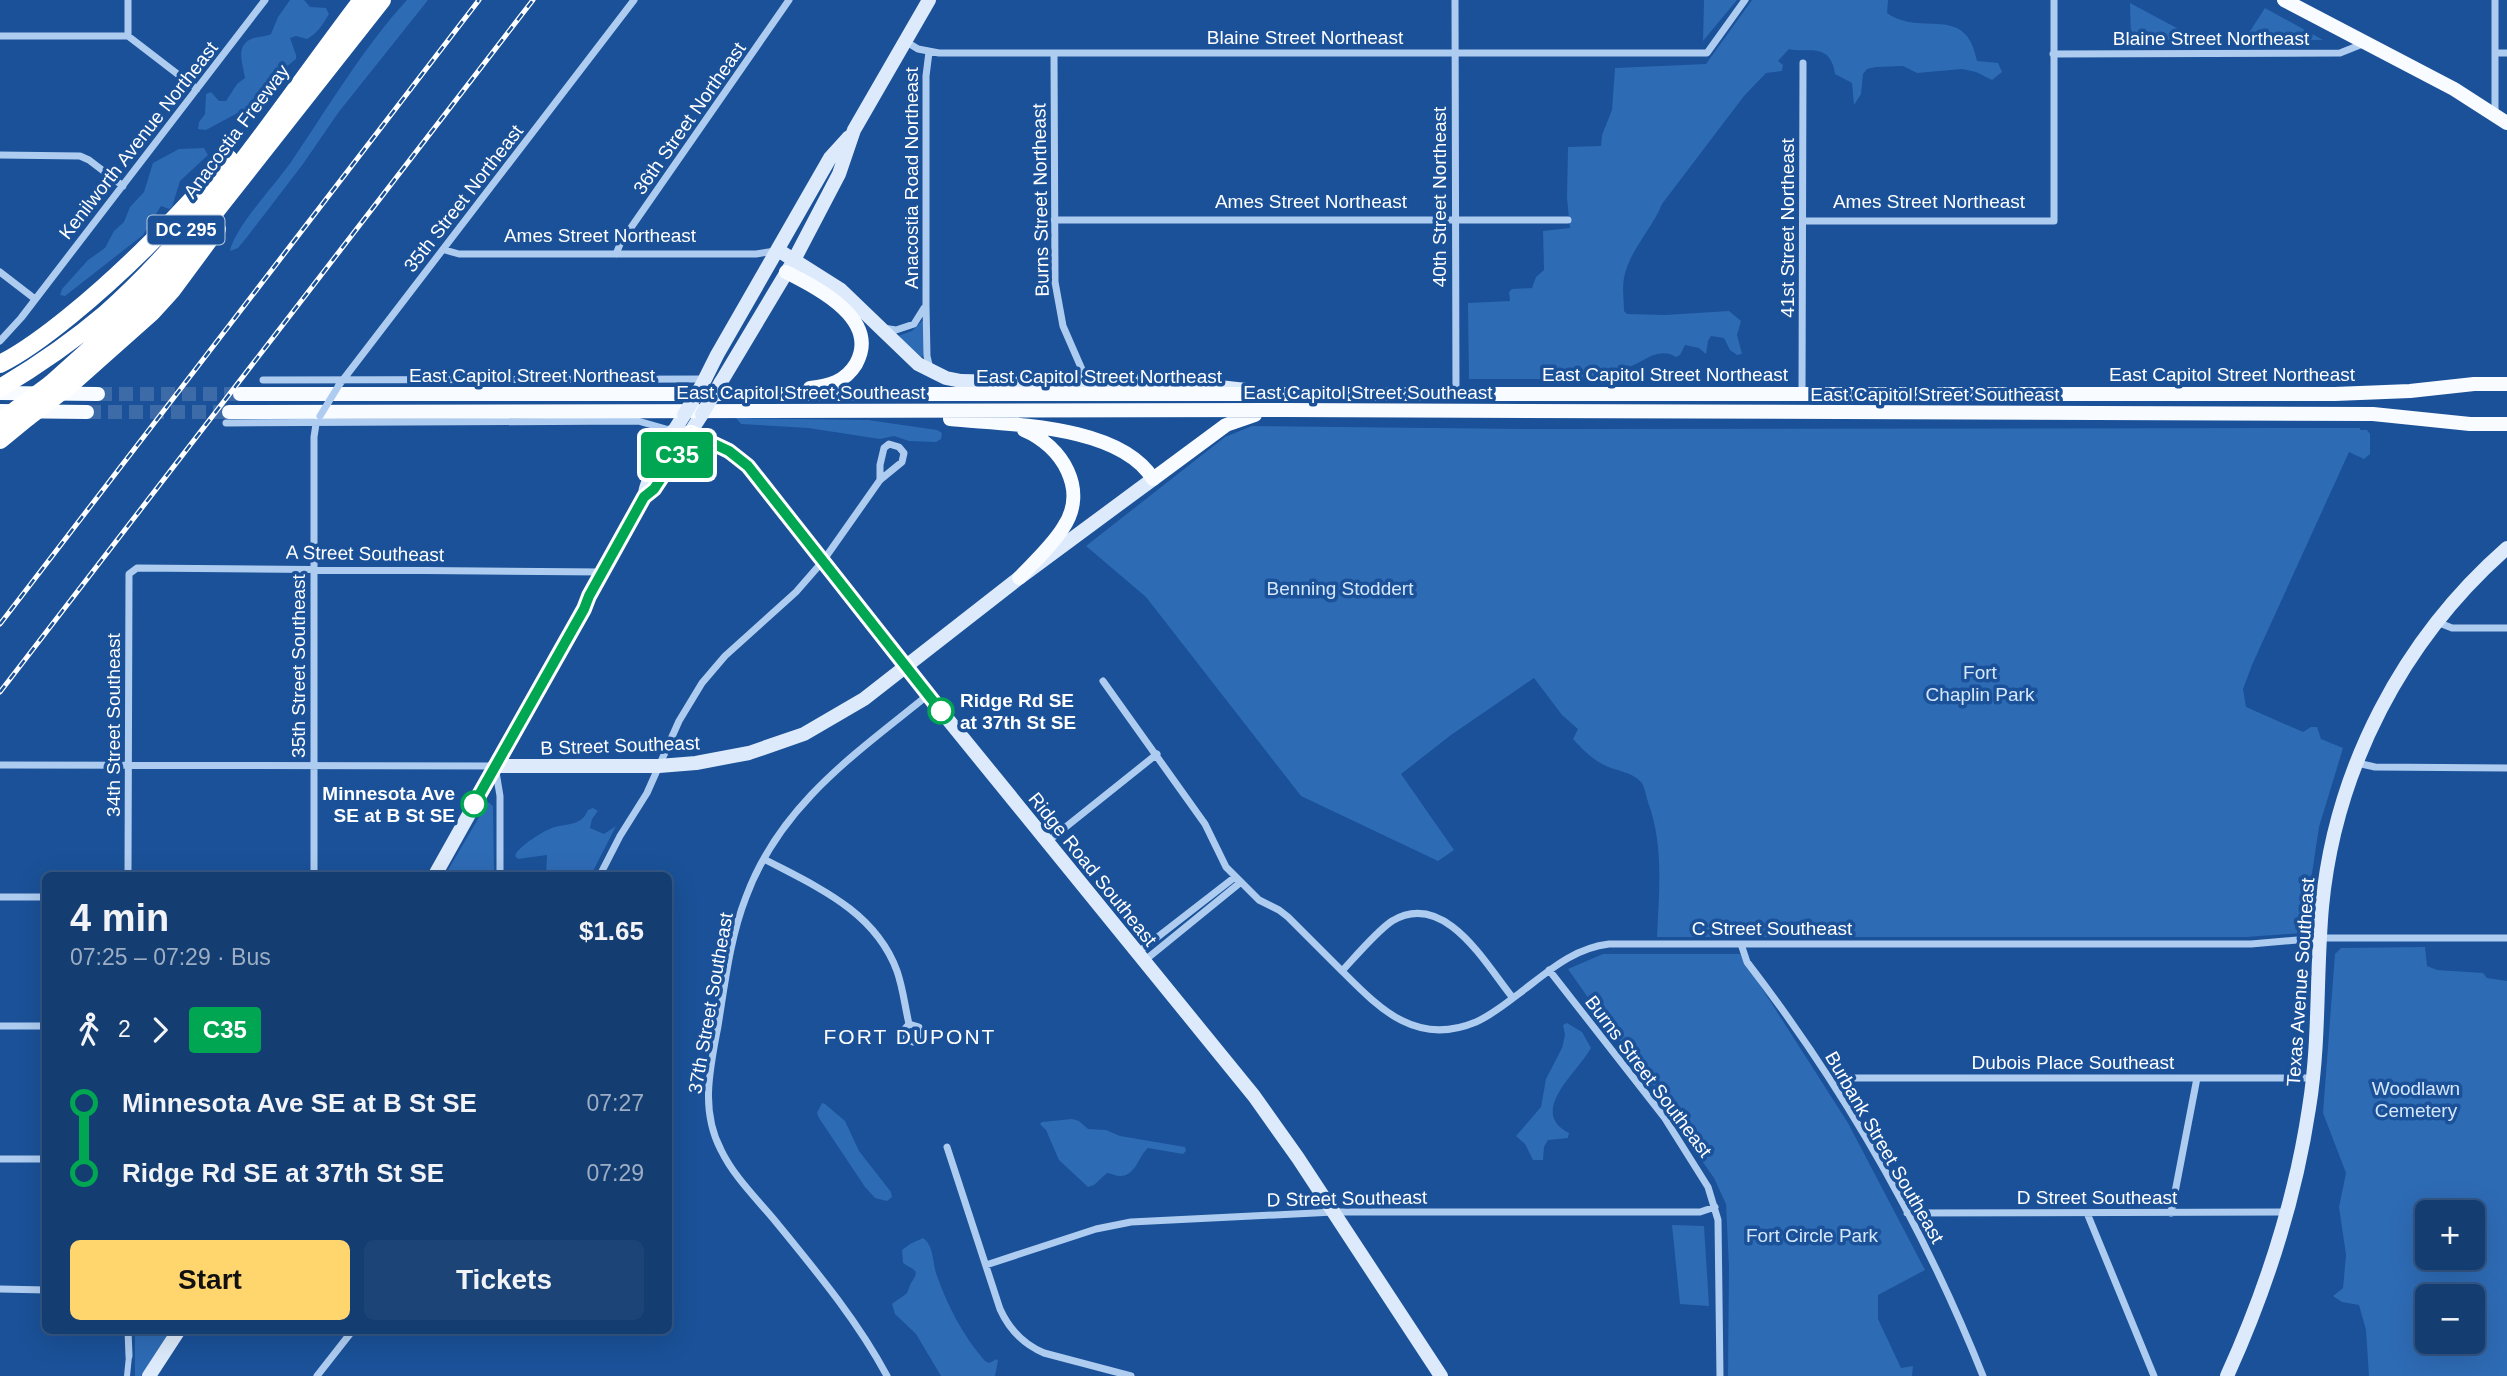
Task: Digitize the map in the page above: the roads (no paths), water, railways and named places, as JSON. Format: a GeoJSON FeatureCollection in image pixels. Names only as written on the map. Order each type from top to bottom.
{"type":"FeatureCollection","features":[{"type":"Feature","properties":{"kind":"highway","name":"DC 295"},"geometry":{"type":"LineString","coordinates":[[315,61],[362,0]]}},
{"type":"Feature","properties":{"kind":"highway","name":"DC 295"},"geometry":{"type":"LineString","coordinates":[[275,138],[382,0]]}},
{"type":"Feature","properties":{"kind":"highway"},"geometry":{"type":"LineString","coordinates":[[0,364],[43,338],[102,290],[151,243],[315,61]]}},
{"type":"Feature","properties":{"kind":"highway","name":"Anacostia Freeway"},"geometry":{"type":"LineString","coordinates":[[0,388],[29,371],[107,312],[212,199],[315,61]]}},
{"type":"Feature","properties":{"kind":"highway"},"geometry":{"type":"LineString","coordinates":[[0,423],[51,384],[155,288],[275,138]]}},
{"type":"Feature","properties":{"kind":"highway","name":"Anacostia Freeway"},"geometry":{"type":"LineString","coordinates":[[0,423],[29,417],[71,384],[143,320],[172,290],[234,203],[275,138]]}},
{"type":"Feature","properties":{"kind":"main road"},"geometry":{"type":"LineString","coordinates":[[644,497],[654,489],[691,433],[790,266],[839,174],[855,130],[929,0]]}},
{"type":"Feature","properties":{"kind":"main road"},"geometry":{"type":"LineString","coordinates":[[2284,0],[2454,89],[2501,118]]}},
{"type":"Feature","properties":{"kind":"main road"},"geometry":{"type":"LineString","coordinates":[[431,872],[584,609],[644,497],[646,486],[673,431],[830,158],[855,130]]}},
{"type":"Feature","properties":{"kind":"main road"},"geometry":{"type":"LineString","coordinates":[[735,395],[781,392],[836,383],[850,371],[859,358],[860,338],[853,319],[790,266],[778,250]]}},
{"type":"Feature","properties":{"kind":"main road"},"geometry":{"type":"LineString","coordinates":[[770,263],[790,266]]}},
{"type":"Feature","properties":{"kind":"main road","name":"East Capitol Street Northeast"},"geometry":{"type":"LineString","coordinates":[[790,266],[841,290],[918,364],[932,373],[961,381],[1195,382],[1286,395]]}},
{"type":"Feature","properties":{"kind":"main road","name":"East Capitol Street Northeast"},"geometry":{"type":"LineString","coordinates":[[240,394],[2335,394],[2507,384]]}},
{"type":"Feature","properties":{"kind":"main road"},"geometry":{"type":"LineString","coordinates":[[0,393],[97,394]]}},
{"type":"Feature","properties":{"kind":"main road"},"geometry":{"type":"LineString","coordinates":[[864,411],[1066,431],[1095,439],[1133,459],[1144,467],[1153,479],[1226,425],[1254,415],[1284,411]]}},
{"type":"Feature","properties":{"kind":"main road","name":"East Capitol Street Southeast"},"geometry":{"type":"LineString","coordinates":[[228,417],[864,411],[2373,414],[2470,424],[2507,424]]}},
{"type":"Feature","properties":{"kind":"main road"},"geometry":{"type":"LineString","coordinates":[[0,423],[87,412]]}},
{"type":"Feature","properties":{"kind":"main road"},"geometry":{"type":"LineString","coordinates":[[999,424],[1027,432],[1049,444],[1065,464],[1072,486],[1071,507],[1064,527],[1019,578]]}},
{"type":"Feature","properties":{"kind":"main road","name":"Ridge Road Southeast"},"geometry":{"type":"LineString","coordinates":[[673,431],[691,433],[729,451],[748,466],[906,668],[1254,1096],[1334,1212],[1441,1376]]}},
{"type":"Feature","properties":{"kind":"main road","name":"B Street Southeast"},"geometry":{"type":"LineString","coordinates":[[493,766],[659,766],[722,759],[799,736],[864,699],[1019,578],[1153,479]]}},
{"type":"Feature","properties":{"kind":"main road","name":"Texas Avenue Southeast"},"geometry":{"type":"LineString","coordinates":[[2227,1376],[2256,1309],[2287,1212],[2304,1139],[2313,1078],[2324,891],[2333,842],[2357,763],[2394,684],[2437,622],[2478,575],[2507,548]]}},
{"type":"Feature","properties":{"kind":"main road"},"geometry":{"type":"LineString","coordinates":[[437,872],[493,766]]}},
{"type":"Feature","properties":{"kind":"main road"},"geometry":{"type":"LineString","coordinates":[[149,1376],[176,1334]]}},
{"type":"Feature","properties":{"kind":"main road"},"geometry":{"type":"LineString","coordinates":[[159,1376],[163,1355]]}},
{"type":"Feature","properties":{"kind":"street"},"geometry":{"type":"LineString","coordinates":[[128,0],[128,36]]}},
{"type":"Feature","properties":{"kind":"street","name":"Kenilworth Avenue Northeast"},"geometry":{"type":"LineString","coordinates":[[36,299],[265,0]]}},
{"type":"Feature","properties":{"kind":"street","name":"35th Street Northeast"},"geometry":{"type":"LineString","coordinates":[[318,420],[340,383],[445,250],[634,0]]}},
{"type":"Feature","properties":{"kind":"street","name":"36th Street Northeast"},"geometry":{"type":"LineString","coordinates":[[616,254],[621,242],[789,0]]}},
{"type":"Feature","properties":{"kind":"street","name":"40th Street Northeast"},"geometry":{"type":"LineString","coordinates":[[1455,0],[1456,393]]}},
{"type":"Feature","properties":{"kind":"street","name":"Blaine Street Northeast"},"geometry":{"type":"LineString","coordinates":[[905,41],[929,52],[1707,53],[1745,0]]}},
{"type":"Feature","properties":{"kind":"street"},"geometry":{"type":"LineString","coordinates":[[2053,0],[2053,54]]}},
{"type":"Feature","properties":{"kind":"street"},"geometry":{"type":"LineString","coordinates":[[2495,0],[2495,53],[2501,118]]}},
{"type":"Feature","properties":{"kind":"street"},"geometry":{"type":"LineString","coordinates":[[0,36],[128,36],[197,89]]}},
{"type":"Feature","properties":{"kind":"street","name":"Blaine Street Northeast"},"geometry":{"type":"LineString","coordinates":[[2053,54],[2340,53],[2366,43]]}},
{"type":"Feature","properties":{"kind":"street","name":"Anacostia Road Northeast"},"geometry":{"type":"LineString","coordinates":[[929,52],[926,76],[926,305],[927,356],[932,373]]}},
{"type":"Feature","properties":{"kind":"street","name":"Burns Street Northeast"},"geometry":{"type":"LineString","coordinates":[[1054,53],[1056,299],[1063,326],[1088,382]]}},
{"type":"Feature","properties":{"kind":"street"},"geometry":{"type":"LineString","coordinates":[[2495,53],[2507,53]]}},
{"type":"Feature","properties":{"kind":"street","name":"Ames Street Northeast"},"geometry":{"type":"LineString","coordinates":[[1803,221],[2054,220],[2053,54]]}},
{"type":"Feature","properties":{"kind":"street","name":"41st Street Northeast"},"geometry":{"type":"LineString","coordinates":[[1802,394],[1803,63]]}},
{"type":"Feature","properties":{"kind":"street"},"geometry":{"type":"LineString","coordinates":[[0,155],[80,156],[123,186]]}},
{"type":"Feature","properties":{"kind":"street","name":"Ames Street Northeast"},"geometry":{"type":"LineString","coordinates":[[1054,220],[1568,220]]}},
{"type":"Feature","properties":{"kind":"street","name":"Ames Street Northeast"},"geometry":{"type":"LineString","coordinates":[[445,250],[459,254],[756,254],[778,250]]}},
{"type":"Feature","properties":{"kind":"street"},"geometry":{"type":"LineString","coordinates":[[756,254],[770,263]]}},
{"type":"Feature","properties":{"kind":"street"},"geometry":{"type":"LineString","coordinates":[[0,272],[36,299],[0,341]]}},
{"type":"Feature","properties":{"kind":"street","name":"Anacostia Road Northeast"},"geometry":{"type":"LineString","coordinates":[[880,327],[896,330],[914,324],[926,305]]}},
{"type":"Feature","properties":{"kind":"street","name":"East Capitol Street Northeast"},"geometry":{"type":"LineString","coordinates":[[263,380],[340,383],[704,381]]}},
{"type":"Feature","properties":{"kind":"street","name":"East Capitol Street Southeast"},"geometry":{"type":"LineString","coordinates":[[228,417],[318,420],[638,421],[673,431]]}},
{"type":"Feature","properties":{"kind":"street","name":"35th Street Southeast"},"geometry":{"type":"LineString","coordinates":[[314,872],[314,568],[318,420]]}},
{"type":"Feature","properties":{"kind":"street"},"geometry":{"type":"LineString","coordinates":[[602,872],[647,793],[679,721],[702,683],[730,651],[782,607],[822,561],[880,480],[902,462],[904,453],[899,447],[889,444],[884,448],[880,480]]}},
{"type":"Feature","properties":{"kind":"street","name":"A Street Southeast"},"geometry":{"type":"LineString","coordinates":[[129,574],[137,568],[603,572]]}},
{"type":"Feature","properties":{"kind":"street","name":"34th Street Southeast"},"geometry":{"type":"LineString","coordinates":[[128,872],[129,574]]}},
{"type":"Feature","properties":{"kind":"street"},"geometry":{"type":"LineString","coordinates":[[2437,622],[2452,628],[2507,628]]}},
{"type":"Feature","properties":{"kind":"street","name":"C Street Southeast"},"geometry":{"type":"LineString","coordinates":[[1103,681],[1205,824],[1226,867],[1259,900],[1284,913],[1386,1013],[1412,1025],[1432,1029],[1451,1029],[1474,1023],[1582,949],[1598,945],[2251,944],[2320,938],[2507,938]]}},
{"type":"Feature","properties":{"kind":"street","name":"37th Street Southeast"},"geometry":{"type":"LineString","coordinates":[[887,1376],[855,1321],[727,1161],[717,1143],[709,1118],[709,1077],[732,943],[745,899],[764,859],[783,828],[820,784],[842,763],[928,695]]}},
{"type":"Feature","properties":{"kind":"street"},"geometry":{"type":"LineString","coordinates":[[1047,842],[1157,754]]}},
{"type":"Feature","properties":{"kind":"street"},"geometry":{"type":"LineString","coordinates":[[2357,763],[2375,767],[2507,768]]}},
{"type":"Feature","properties":{"kind":"street","name":"B Street Southeast"},"geometry":{"type":"LineString","coordinates":[[0,765],[493,766]]}},
{"type":"Feature","properties":{"kind":"street"},"geometry":{"type":"LineString","coordinates":[[493,766],[500,796],[500,872]]}},
{"type":"Feature","properties":{"kind":"street"},"geometry":{"type":"LineString","coordinates":[[764,859],[846,904],[870,927],[898,973],[909,1024]]}},
{"type":"Feature","properties":{"kind":"street"},"geometry":{"type":"LineString","coordinates":[[1140,957],[1238,879]]}},
{"type":"Feature","properties":{"kind":"street"},"geometry":{"type":"LineString","coordinates":[[0,897],[42,897]]}},
{"type":"Feature","properties":{"kind":"street"},"geometry":{"type":"LineString","coordinates":[[1342,971],[1391,922],[1406,916],[1424,915],[1441,918],[1455,927],[1513,998]]}},
{"type":"Feature","properties":{"kind":"street","name":"Burbank Street Southeast"},"geometry":{"type":"LineString","coordinates":[[1741,944],[1747,962],[1833,1084],[1907,1213],[1948,1294],[1983,1376]]}},
{"type":"Feature","properties":{"kind":"street","name":"Burns Street Southeast"},"geometry":{"type":"LineString","coordinates":[[1549,970],[1664,1117],[1702,1174],[1718,1220],[1720,1376]]}},
{"type":"Feature","properties":{"kind":"street"},"geometry":{"type":"LineString","coordinates":[[0,1027],[42,1026]]}},
{"type":"Feature","properties":{"kind":"street","name":"Dubois Place Southeast"},"geometry":{"type":"LineString","coordinates":[[1833,1084],[1846,1078],[2313,1078]]}},
{"type":"Feature","properties":{"kind":"street"},"geometry":{"type":"LineString","coordinates":[[2171,1213],[2197,1078]]}},
{"type":"Feature","properties":{"kind":"street"},"geometry":{"type":"LineString","coordinates":[[947,1147],[1003,1315],[1014,1333],[1044,1353],[1131,1376]]}},
{"type":"Feature","properties":{"kind":"street"},"geometry":{"type":"LineString","coordinates":[[0,1159],[42,1159]]}},
{"type":"Feature","properties":{"kind":"street","name":"D Street Southeast"},"geometry":{"type":"LineString","coordinates":[[986,1265],[1096,1229],[1124,1223],[1334,1212],[1700,1212],[1715,1207]]}},
{"type":"Feature","properties":{"kind":"street","name":"D Street Southeast"},"geometry":{"type":"LineString","coordinates":[[1907,1213],[2287,1212]]}},
{"type":"Feature","properties":{"kind":"street"},"geometry":{"type":"LineString","coordinates":[[2087,1213],[2154,1376]]}},
{"type":"Feature","properties":{"kind":"street"},"geometry":{"type":"LineString","coordinates":[[0,1289],[42,1290]]}},
{"type":"Feature","properties":{"kind":"street"},"geometry":{"type":"LineString","coordinates":[[128,1334],[128,1375]]}},
{"type":"Feature","properties":{"kind":"street"},"geometry":{"type":"LineString","coordinates":[[317,1376],[350,1334]]}},
{"type":"Feature","properties":{"kind":"tunnel"},"geometry":{"type":"LineString","coordinates":[[98,394],[240,394]]}},
{"type":"Feature","properties":{"kind":"tunnel"},"geometry":{"type":"LineString","coordinates":[[87,412],[229,412]]}},
{"type":"Feature","properties":{"kind":"railway"},"geometry":{"type":"LineString","coordinates":[[0,624],[479,0]]}},
{"type":"Feature","properties":{"kind":"railway"},"geometry":{"type":"LineString","coordinates":[[0,692],[533,0]]}},
{"type":"Feature","properties":{"kind":"place","name":"Ridge Rd SE at 37th St SE"},"geometry":{"type":"Point","coordinates":[941,711]}},
{"type":"Feature","properties":{"kind":"place","name":"Minnesota Ave SE at B St SE"},"geometry":{"type":"Point","coordinates":[474,804]}},
{"type":"Feature","properties":{"kind":"district","name":"FORT DUPONT"},"geometry":{"type":"Point","coordinates":[910,1037]}},
{"type":"Feature","properties":{"kind":"park label","name":"Benning Stoddert"},"geometry":{"type":"Point","coordinates":[1340,588]}},
{"type":"Feature","properties":{"kind":"park label","name":"Fort Chaplin Park"},"geometry":{"type":"Point","coordinates":[1980,683]}},
{"type":"Feature","properties":{"kind":"park label","name":"Woodlawn Cemetery"},"geometry":{"type":"Point","coordinates":[2416,1099]}},
{"type":"Feature","properties":{"kind":"park label","name":"Fort Circle Park"},"geometry":{"type":"Point","coordinates":[1812,1235]}}]}
